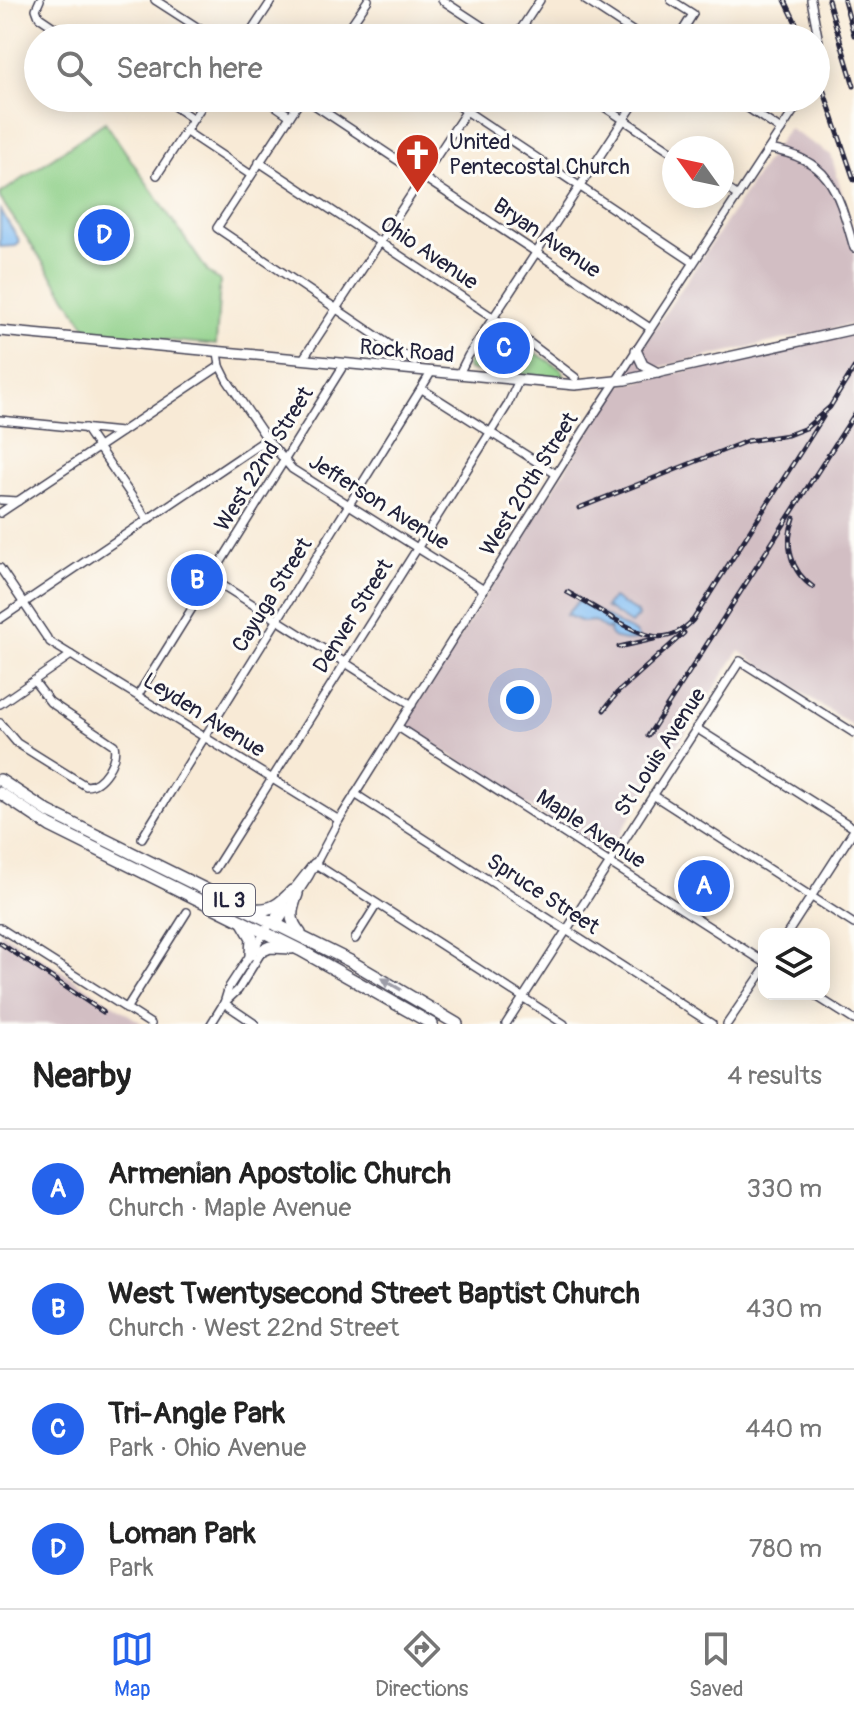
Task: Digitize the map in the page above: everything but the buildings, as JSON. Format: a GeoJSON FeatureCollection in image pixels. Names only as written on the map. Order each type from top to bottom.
{"type":"FeatureCollection","features":[{"type":"Feature","properties":{"kind":"highway","name":"IL 3"},"geometry":{"type":"LineString","coordinates":[[0,780],[38,806],[79,828],[303,944],[384,980],[457,1024]]}},
{"type":"Feature","properties":{"kind":"highway","name":"IL 3"},"geometry":{"type":"LineString","coordinates":[[0,793],[75,839],[244,914]]}},
{"type":"Feature","properties":{"kind":"highway"},"geometry":{"type":"LineString","coordinates":[[294,892],[291,921],[303,944],[256,953],[244,914],[271,909],[294,892]]}},
{"type":"Feature","properties":{"kind":"highway","name":"IL 3"},"geometry":{"type":"LineString","coordinates":[[303,944],[432,1024]]}},
{"type":"Feature","properties":{"kind":"main road","name":"Rock Road"},"geometry":{"type":"LineString","coordinates":[[0,331],[575,385],[615,382],[854,329]]}},
{"type":"Feature","properties":{"kind":"main road"},"geometry":{"type":"LineString","coordinates":[[636,350],[643,365],[658,373]]}},
{"type":"Feature","properties":{"kind":"street"},"geometry":{"type":"LineString","coordinates":[[40,0],[36,11],[49,24]]}},
{"type":"Feature","properties":{"kind":"street"},"geometry":{"type":"LineString","coordinates":[[155,0],[192,24]]}},
{"type":"Feature","properties":{"kind":"street"},"geometry":{"type":"LineString","coordinates":[[256,24],[272,0]]}},
{"type":"Feature","properties":{"kind":"street"},"geometry":{"type":"LineString","coordinates":[[352,24],[368,0]]}},
{"type":"Feature","properties":{"kind":"street"},"geometry":{"type":"LineString","coordinates":[[442,0],[479,24]]}},
{"type":"Feature","properties":{"kind":"street"},"geometry":{"type":"LineString","coordinates":[[524,24],[540,0]]}},
{"type":"Feature","properties":{"kind":"street"},"geometry":{"type":"LineString","coordinates":[[585,0],[622,24]]}},
{"type":"Feature","properties":{"kind":"street"},"geometry":{"type":"LineString","coordinates":[[671,0],[693,14],[687,24]]}},
{"type":"Feature","properties":{"kind":"street"},"geometry":{"type":"LineString","coordinates":[[811,0],[816,24]]}},
{"type":"Feature","properties":{"kind":"street"},"geometry":{"type":"LineString","coordinates":[[183,112],[193,119]]}},
{"type":"Feature","properties":{"kind":"street"},"geometry":{"type":"LineString","coordinates":[[157,175],[198,112]]}},
{"type":"Feature","properties":{"kind":"street"},"geometry":{"type":"LineString","coordinates":[[284,112],[290,116]]}},
{"type":"Feature","properties":{"kind":"street"},"geometry":{"type":"LineString","coordinates":[[293,112],[217,228],[415,362]]}},
{"type":"Feature","properties":{"kind":"street","name":"Bryan Avenue"},"geometry":{"type":"LineString","coordinates":[[324,112],[650,328]]}},
{"type":"Feature","properties":{"kind":"street","name":"West 22nd Street"},"geometry":{"type":"LineString","coordinates":[[303,359],[466,112]]}},
{"type":"Feature","properties":{"kind":"street"},"geometry":{"type":"LineString","coordinates":[[468,112],[693,262]]}},
{"type":"Feature","properties":{"kind":"street"},"geometry":{"type":"LineString","coordinates":[[612,112],[662,145]]}},
{"type":"Feature","properties":{"kind":"street"},"geometry":{"type":"LineString","coordinates":[[459,374],[629,112]]}},
{"type":"Feature","properties":{"kind":"street"},"geometry":{"type":"LineString","coordinates":[[754,112],[781,130]]}},
{"type":"Feature","properties":{"kind":"street","name":"West 20th Street"},"geometry":{"type":"LineString","coordinates":[[211,1024],[224,1003],[229,987],[256,953],[314,863],[556,474],[793,112]]}},
{"type":"Feature","properties":{"kind":"street"},"geometry":{"type":"LineString","coordinates":[[185,131],[251,175]]}},
{"type":"Feature","properties":{"kind":"street"},"geometry":{"type":"LineString","coordinates":[[769,149],[791,152],[814,164],[829,179],[840,200],[854,248]]}},
{"type":"Feature","properties":{"kind":"street","name":"Ohio Avenue"},"geometry":{"type":"LineString","coordinates":[[259,162],[557,361],[576,378]]}},
{"type":"Feature","properties":{"kind":"street"},"geometry":{"type":"LineString","coordinates":[[734,193],[738,196]]}},
{"type":"Feature","properties":{"kind":"street","name":"Jefferson Avenue"},"geometry":{"type":"LineString","coordinates":[[218,352],[220,366],[284,462],[484,590]]}},
{"type":"Feature","properties":{"kind":"street","name":"West 22nd Street"},"geometry":{"type":"LineString","coordinates":[[138,695],[345,363]]}},
{"type":"Feature","properties":{"kind":"street"},"geometry":{"type":"LineString","coordinates":[[0,513],[220,366]]}},
{"type":"Feature","properties":{"kind":"street","name":"Cayuga Street"},"geometry":{"type":"LineString","coordinates":[[142,838],[432,371]]}},
{"type":"Feature","properties":{"kind":"street","name":"Denver Street"},"geometry":{"type":"LineString","coordinates":[[215,869],[490,432],[519,380]]}},
{"type":"Feature","properties":{"kind":"street"},"geometry":{"type":"LineString","coordinates":[[422,389],[556,474]]}},
{"type":"Feature","properties":{"kind":"street"},"geometry":{"type":"LineString","coordinates":[[0,420],[121,432]]}},
{"type":"Feature","properties":{"kind":"street"},"geometry":{"type":"LineString","coordinates":[[85,428],[148,520]]}},
{"type":"Feature","properties":{"kind":"street"},"geometry":{"type":"LineString","coordinates":[[0,619],[267,439]]}},
{"type":"Feature","properties":{"kind":"street"},"geometry":{"type":"LineString","coordinates":[[0,500],[18,501]]}},
{"type":"Feature","properties":{"kind":"street"},"geometry":{"type":"LineString","coordinates":[[0,568],[24,603]]}},
{"type":"Feature","properties":{"kind":"street"},"geometry":{"type":"LineString","coordinates":[[211,578],[412,705]]}},
{"type":"Feature","properties":{"kind":"street","name":"Leyden Avenue"},"geometry":{"type":"LineString","coordinates":[[24,603],[49,640],[339,820]]}},
{"type":"Feature","properties":{"kind":"street"},"geometry":{"type":"LineString","coordinates":[[0,704],[71,655]]}},
{"type":"Feature","properties":{"kind":"street","name":"St Louis Avenue"},"geometry":{"type":"LineString","coordinates":[[506,1024],[740,661],[854,733]]}},
{"type":"Feature","properties":{"kind":"street"},"geometry":{"type":"LineString","coordinates":[[0,723],[17,743],[86,786],[100,781],[115,756],[114,745],[50,702],[34,681]]}},
{"type":"Feature","properties":{"kind":"street","name":"Maple Avenue"},"geometry":{"type":"LineString","coordinates":[[398,727],[758,958]]}},
{"type":"Feature","properties":{"kind":"street"},"geometry":{"type":"LineString","coordinates":[[696,728],[854,829],[791,928]]}},
{"type":"Feature","properties":{"kind":"street","name":"Spruce Street"},"geometry":{"type":"LineString","coordinates":[[355,794],[712,1024]]}},
{"type":"Feature","properties":{"kind":"street"},"geometry":{"type":"LineString","coordinates":[[653,795],[854,924]]}},
{"type":"Feature","properties":{"kind":"street"},"geometry":{"type":"LineString","coordinates":[[314,863],[564,1024]]}},
{"type":"Feature","properties":{"kind":"street"},"geometry":{"type":"LineString","coordinates":[[355,939],[377,904]]}},
{"type":"Feature","properties":{"kind":"street"},"geometry":{"type":"LineString","coordinates":[[126,1009],[187,912]]}},
{"type":"Feature","properties":{"kind":"street"},"geometry":{"type":"LineString","coordinates":[[0,928],[151,1024]]}},
{"type":"Feature","properties":{"kind":"street"},"geometry":{"type":"LineString","coordinates":[[729,1024],[758,979]]}},
{"type":"Feature","properties":{"kind":"street"},"geometry":{"type":"LineString","coordinates":[[822,1000],[854,1020]]}},
{"type":"Feature","properties":{"kind":"street"},"geometry":{"type":"LineString","coordinates":[[224,1003],[253,1023]]}},
{"type":"Feature","properties":{"kind":"shaded area"},"geometry":{"type":"Polygon","coordinates":[[[788,128],[831,155],[854,233],[854,324],[624,375],[788,128]]]}},
{"type":"Feature","properties":{"kind":"shaded area"},"geometry":{"type":"Polygon","coordinates":[[[854,333],[854,727],[739,651],[605,856],[404,725],[618,386],[854,333]]]}},
{"type":"Feature","properties":{"kind":"shaded area"},"geometry":{"type":"Polygon","coordinates":[[[0,931],[143,1024],[0,1024],[0,931]]]}},
{"type":"Feature","properties":{"kind":"green space"},"geometry":{"type":"Polygon","coordinates":[[[105,122],[208,272],[220,281],[216,345],[90,333],[0,198],[0,194],[105,122]]]}},
{"type":"Feature","properties":{"kind":"green space"},"geometry":{"type":"Polygon","coordinates":[[[497,327],[562,370],[565,378],[468,370],[467,364],[487,333],[497,327]]]}},
{"type":"Feature","properties":{"kind":"water"},"geometry":{"type":"Polygon","coordinates":[[[0,210],[18,238],[16,246],[0,247],[0,210]]]}},
{"type":"Feature","properties":{"kind":"water"},"geometry":{"type":"Polygon","coordinates":[[[613,598],[636,612],[638,616],[631,624],[605,607],[613,598]]]}},
{"type":"Feature","properties":{"kind":"water"},"geometry":{"type":"Polygon","coordinates":[[[578,601],[631,630],[639,639],[619,640],[609,633],[610,628],[606,630],[594,621],[583,622],[566,615],[578,601]]]}},
{"type":"Feature","properties":{"kind":"railway"},"geometry":{"type":"LineString","coordinates":[[785,0],[796,24]]}},
{"type":"Feature","properties":{"kind":"railway"},"geometry":{"type":"LineString","coordinates":[[828,0],[854,86]]}},
{"type":"Feature","properties":{"kind":"railway"},"geometry":{"type":"LineString","coordinates":[[844,0],[854,35]]}},
{"type":"Feature","properties":{"kind":"railway"},"geometry":{"type":"LineString","coordinates":[[830,109],[854,180]]}},
{"type":"Feature","properties":{"kind":"railway"},"geometry":{"type":"LineString","coordinates":[[579,508],[747,441],[788,435],[806,428],[830,407],[854,368]]}},
{"type":"Feature","properties":{"kind":"railway"},"geometry":{"type":"LineString","coordinates":[[648,736],[854,415]]}},
{"type":"Feature","properties":{"kind":"railway"},"geometry":{"type":"LineString","coordinates":[[567,592],[643,634],[663,637],[683,629],[693,620],[823,417]]}},
{"type":"Feature","properties":{"kind":"railway"},"geometry":{"type":"LineString","coordinates":[[794,518],[790,538],[791,556],[799,573],[813,587]]}},
{"type":"Feature","properties":{"kind":"railway"},"geometry":{"type":"LineString","coordinates":[[604,710],[617,693],[684,633]]}},
{"type":"Feature","properties":{"kind":"railway"},"geometry":{"type":"LineString","coordinates":[[619,647],[654,639]]}},
{"type":"Feature","properties":{"kind":"railway"},"geometry":{"type":"LineString","coordinates":[[0,943],[103,1012]]}},
{"type":"Feature","properties":{"kind":"place","name":"United Pentecostal Church"},"geometry":{"type":"Point","coordinates":[418,194]}},
{"type":"Feature","properties":{"kind":"place","name":"Loman Park"},"geometry":{"type":"Point","coordinates":[104,235]}},
{"type":"Feature","properties":{"kind":"place","name":"Tri-Angle Park"},"geometry":{"type":"Point","coordinates":[504,348]}},
{"type":"Feature","properties":{"kind":"place","name":"West Twentysecond Street Baptist Church"},"geometry":{"type":"Point","coordinates":[197,580]}},
{"type":"Feature","properties":{"kind":"place","name":"Armenian Apostolic Church"},"geometry":{"type":"Point","coordinates":[704,886]}}]}
